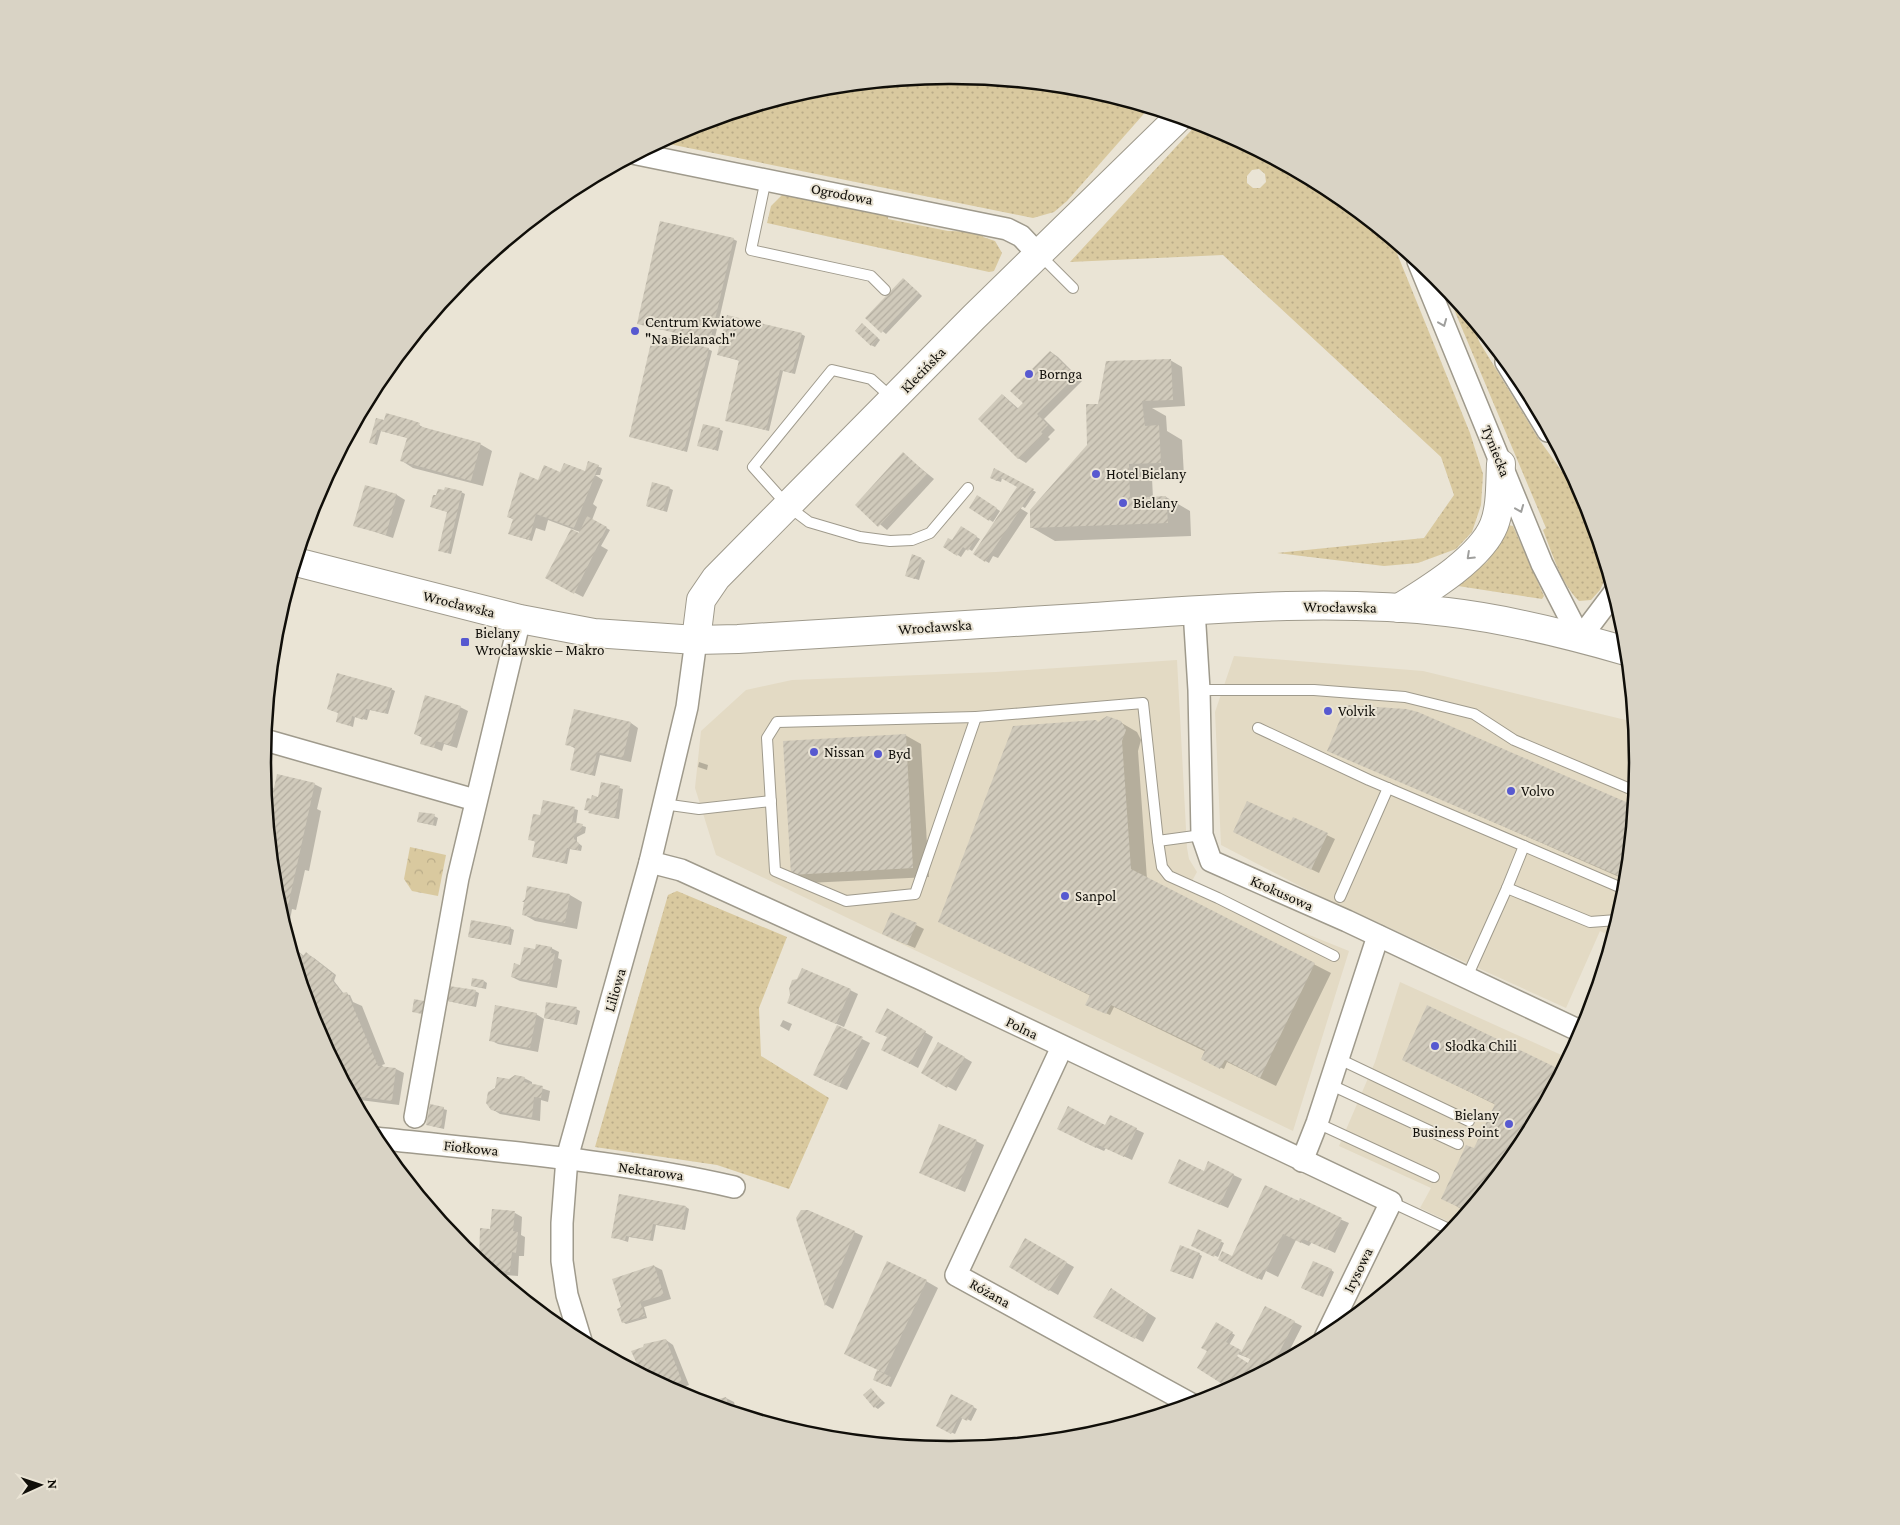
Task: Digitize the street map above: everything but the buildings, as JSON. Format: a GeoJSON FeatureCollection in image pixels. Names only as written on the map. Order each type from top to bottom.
{"type":"FeatureCollection","features":[{"type":"Feature","properties":{"kind":"main road","name":"Klecińska"},"geometry":{"type":"LineString","coordinates":[[696,640],[701,600],[716,578],[789,507],[1038,254],[1174,122]]}},
{"type":"Feature","properties":{"kind":"main road"},"geometry":{"type":"LineString","coordinates":[[1399,608],[1450,574],[1482,545],[1494,525],[1500,493],[1501,464]]}},
{"type":"Feature","properties":{"kind":"main road","name":"Wrocławska"},"geometry":{"type":"LineString","coordinates":[[301,563],[520,619],[594,633],[696,640],[738,639],[1194,610],[1337,606],[1399,608],[1495,619],[1580,638],[1619,649]]}},
{"type":"Feature","properties":{"kind":"street","name":"Ogrodowa"},"geometry":{"type":"LineString","coordinates":[[647,156],[1007,229],[1021,236],[1038,254]]}},
{"type":"Feature","properties":{"kind":"street","name":"Tyniecka"},"geometry":{"type":"LineString","coordinates":[[1425,278],[1553,587],[1580,638]]}},
{"type":"Feature","properties":{"kind":"street"},"geometry":{"type":"LineString","coordinates":[[1580,638],[1609,600]]}},
{"type":"Feature","properties":{"kind":"street","name":"Krokusowa"},"geometry":{"type":"LineString","coordinates":[[1194,610],[1199,690],[1202,835],[1212,862],[1378,936],[1574,1028]]}},
{"type":"Feature","properties":{"kind":"street"},"geometry":{"type":"LineString","coordinates":[[415,1117],[458,878],[475,800],[520,619]]}},
{"type":"Feature","properties":{"kind":"street","name":"Liliowa"},"geometry":{"type":"LineString","coordinates":[[578,1330],[567,1295],[562,1262],[562,1223],[567,1158],[650,862],[687,707],[696,640]]}},
{"type":"Feature","properties":{"kind":"street"},"geometry":{"type":"LineString","coordinates":[[272,742],[475,800]]}},
{"type":"Feature","properties":{"kind":"street","name":"Polna"},"geometry":{"type":"LineString","coordinates":[[650,862],[681,870],[922,979],[1391,1202]]}},
{"type":"Feature","properties":{"kind":"street"},"geometry":{"type":"LineString","coordinates":[[1302,1161],[1317,1123],[1378,936]]}},
{"type":"Feature","properties":{"kind":"street","name":"Różana"},"geometry":{"type":"LineString","coordinates":[[1062,1047],[956,1275],[1183,1400]]}},
{"type":"Feature","properties":{"kind":"street","name":"Fiołkowa"},"geometry":{"type":"LineString","coordinates":[[385,1139],[567,1158]]}},
{"type":"Feature","properties":{"kind":"street","name":"Nektarowa"},"geometry":{"type":"LineString","coordinates":[[567,1158],[671,1172],[734,1187]]}},
{"type":"Feature","properties":{"kind":"street","name":"Irysowa"},"geometry":{"type":"LineString","coordinates":[[1332,1323],[1391,1202]]}},
{"type":"Feature","properties":{"kind":"lane"},"geometry":{"type":"LineString","coordinates":[[766,179],[751,250],[871,276],[885,290]]}},
{"type":"Feature","properties":{"kind":"lane"},"geometry":{"type":"LineString","coordinates":[[1038,254],[1073,288]]}},
{"type":"Feature","properties":{"kind":"lane"},"geometry":{"type":"LineString","coordinates":[[894,400],[871,379],[832,370],[753,467],[789,507],[809,522],[860,537],[890,541],[912,540],[930,533],[968,488]]}},
{"type":"Feature","properties":{"kind":"lane"},"geometry":{"type":"LineString","coordinates":[[1199,690],[1314,690],[1404,697],[1474,714],[1514,740],[1628,788]]}},
{"type":"Feature","properties":{"kind":"lane"},"geometry":{"type":"LineString","coordinates":[[976,717],[915,894],[846,901],[775,871],[767,738],[777,722],[976,717],[1144,704],[1158,841],[1162,866],[1169,876],[1218,898],[1334,956]]}},
{"type":"Feature","properties":{"kind":"lane"},"geometry":{"type":"LineString","coordinates":[[1258,728],[1388,788],[1617,886]]}},
{"type":"Feature","properties":{"kind":"lane"},"geometry":{"type":"LineString","coordinates":[[1340,897],[1388,788]]}},
{"type":"Feature","properties":{"kind":"lane"},"geometry":{"type":"LineString","coordinates":[[663,804],[699,809],[770,801]]}},
{"type":"Feature","properties":{"kind":"lane"},"geometry":{"type":"LineString","coordinates":[[1158,841],[1202,835]]}},
{"type":"Feature","properties":{"kind":"lane"},"geometry":{"type":"LineString","coordinates":[[1467,978],[1524,846]]}},
{"type":"Feature","properties":{"kind":"lane"},"geometry":{"type":"LineString","coordinates":[[1507,888],[1590,922],[1610,921]]}},
{"type":"Feature","properties":{"kind":"lane"},"geometry":{"type":"LineString","coordinates":[[1337,1058],[1469,1121]]}},
{"type":"Feature","properties":{"kind":"lane"},"geometry":{"type":"LineString","coordinates":[[1329,1084],[1458,1144]]}},
{"type":"Feature","properties":{"kind":"lane"},"geometry":{"type":"LineString","coordinates":[[1317,1123],[1434,1177]]}},
{"type":"Feature","properties":{"kind":"lane"},"geometry":{"type":"LineString","coordinates":[[1391,1202],[1444,1227]]}},
{"type":"Feature","properties":{"kind":"shaded area"},"geometry":{"type":"Polygon","coordinates":[[[1234,656],[1423,671],[1627,720],[1629,762],[1627,807],[1616,895],[1607,934],[1600,931],[1566,1008],[1319,896],[1221,845],[1215,712],[1234,656]]]}},
{"type":"Feature","properties":{"kind":"shaded area"},"geometry":{"type":"Polygon","coordinates":[[[1177,660],[1187,848],[1189,859],[1197,872],[1192,881],[1267,918],[1349,951],[1293,1131],[716,855],[695,788],[701,731],[746,690],[792,680],[996,672],[1177,660]]]}},
{"type":"Feature","properties":{"kind":"shaded area"},"geometry":{"type":"Polygon","coordinates":[[[1400,982],[1562,1055],[1538,1102],[1514,1140],[1488,1176],[1449,1222],[1420,1208],[1431,1188],[1339,1146],[1375,1062],[1400,982]]]}},
{"type":"Feature","properties":{"kind":"green space"},"geometry":{"type":"Polygon","coordinates":[[[906,85],[994,85],[1039,90],[1082,97],[1145,113],[1067,201],[1054,212],[1033,218],[670,144],[690,135],[774,107],[818,97],[906,85]]]}},
{"type":"Feature","properties":{"kind":"green space"},"geometry":{"type":"Polygon","coordinates":[[[1193,129],[1250,154],[1289,175],[1327,198],[1363,224],[1396,250],[1470,433],[1483,474],[1481,505],[1472,532],[1456,549],[1418,563],[1384,566],[1277,553],[1424,538],[1454,495],[1441,457],[1223,255],[1070,262],[1193,129]],[[1259,169],[1252,170],[1247,176],[1247,183],[1253,188],[1260,188],[1266,182],[1265,174],[1259,169]]]}},
{"type":"Feature","properties":{"kind":"green space"},"geometry":{"type":"Polygon","coordinates":[[[783,194],[889,212],[888,219],[948,231],[984,232],[983,237],[995,241],[1002,253],[994,271],[989,272],[767,223],[771,206],[783,194]]]}},
{"type":"Feature","properties":{"kind":"green space"},"geometry":{"type":"Polygon","coordinates":[[[1453,308],[1476,335],[1538,438],[1565,475],[1593,544],[1604,581],[1600,590],[1591,600],[1579,601],[1567,586],[1543,530],[1546,528],[1453,308]]]}},
{"type":"Feature","properties":{"kind":"green space"},"geometry":{"type":"Polygon","coordinates":[[[1508,525],[1513,526],[1544,596],[1542,599],[1458,586],[1458,582],[1487,562],[1508,525]]]}},
{"type":"Feature","properties":{"kind":"green space"},"geometry":{"type":"Polygon","coordinates":[[[410,847],[446,855],[438,896],[412,891],[404,879],[410,847]]]}},
{"type":"Feature","properties":{"kind":"green space"},"geometry":{"type":"Polygon","coordinates":[[[677,891],[787,937],[759,1008],[761,1056],[829,1098],[789,1189],[717,1165],[595,1147],[668,895],[677,891]]]}},
{"type":"Feature","properties":{"kind":"place","name":"Centrum Kwiatowe \"Na Bielanach\""},"geometry":{"type":"Point","coordinates":[635,331]}},
{"type":"Feature","properties":{"kind":"place","name":"Bornga"},"geometry":{"type":"Point","coordinates":[1029,374]}},
{"type":"Feature","properties":{"kind":"place","name":"Hotel Bielany"},"geometry":{"type":"Point","coordinates":[1096,474]}},
{"type":"Feature","properties":{"kind":"place","name":"Bielany"},"geometry":{"type":"Point","coordinates":[1123,503]}},
{"type":"Feature","properties":{"kind":"place","name":"Bielany Wrocławskie – Makro"},"geometry":{"type":"Point","coordinates":[465,642]}},
{"type":"Feature","properties":{"kind":"place","name":"Volvik"},"geometry":{"type":"Point","coordinates":[1328,711]}},
{"type":"Feature","properties":{"kind":"place","name":"Nissan"},"geometry":{"type":"Point","coordinates":[814,752]}},
{"type":"Feature","properties":{"kind":"place","name":"Byd"},"geometry":{"type":"Point","coordinates":[878,754]}},
{"type":"Feature","properties":{"kind":"place","name":"Volvo"},"geometry":{"type":"Point","coordinates":[1511,791]}},
{"type":"Feature","properties":{"kind":"place","name":"Sanpol"},"geometry":{"type":"Point","coordinates":[1065,896]}},
{"type":"Feature","properties":{"kind":"place","name":"Słodka Chili"},"geometry":{"type":"Point","coordinates":[1435,1046]}},
{"type":"Feature","properties":{"kind":"place","name":"Bielany Business Point"},"geometry":{"type":"Point","coordinates":[1509,1124]}}]}
